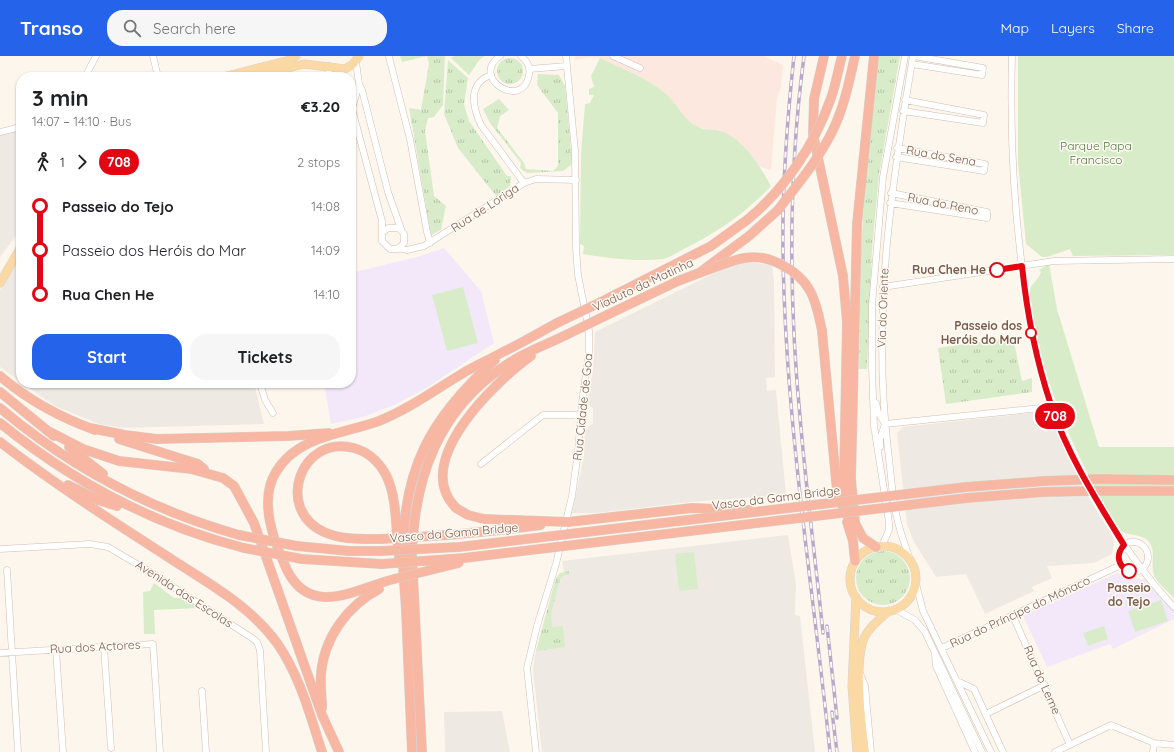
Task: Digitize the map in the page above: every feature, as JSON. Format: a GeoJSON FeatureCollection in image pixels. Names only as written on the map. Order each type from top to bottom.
{"type":"FeatureCollection","features":[{"type":"Feature","properties":{"kind":"highway"},"geometry":{"type":"LineString","coordinates":[[824,56],[814,99],[813,134],[843,276],[847,322],[844,480],[849,527]]}},
{"type":"Feature","properties":{"kind":"highway","name":"Viaduto da Matinha"},"geometry":{"type":"LineString","coordinates":[[505,351],[559,322],[653,277],[704,250],[736,229],[756,213],[788,177],[812,140],[831,97],[842,56]]}},
{"type":"Feature","properties":{"kind":"highway","name":"Viaduto da Matinha"},"geometry":{"type":"LineString","coordinates":[[546,345],[678,281],[699,273],[769,219],[778,210],[812,164],[832,132],[845,99],[855,56]]}},
{"type":"Feature","properties":{"kind":"highway"},"geometry":{"type":"LineString","coordinates":[[874,56],[857,224],[851,479],[855,523],[863,538],[879,546]]}},
{"type":"Feature","properties":{"kind":"highway"},"geometry":{"type":"LineString","coordinates":[[699,273],[745,258],[773,260],[792,269],[808,286],[817,307],[822,331],[837,491],[853,541],[856,561]]}},
{"type":"Feature","properties":{"kind":"highway"},"geometry":{"type":"LineString","coordinates":[[546,345],[500,380],[483,398],[461,427],[449,451],[444,476],[447,494],[456,508],[468,515],[484,519],[568,522]]}},
{"type":"Feature","properties":{"kind":"highway"},"geometry":{"type":"LineString","coordinates":[[422,750],[412,556],[413,530],[421,481],[438,440],[457,410],[480,385],[506,364],[521,355],[546,345]]}},
{"type":"Feature","properties":{"kind":"highway"},"geometry":{"type":"LineString","coordinates":[[491,555],[382,582],[339,596],[322,597],[308,593],[289,575],[274,536],[268,506],[268,495],[275,473],[289,455],[297,449],[340,432],[378,421],[418,403],[461,374],[505,351]]}},
{"type":"Feature","properties":{"kind":"highway"},"geometry":{"type":"LineString","coordinates":[[412,752],[403,557],[405,517],[409,492],[419,459],[432,432],[451,403],[474,379],[505,351]]}},
{"type":"Feature","properties":{"kind":"highway"},"geometry":{"type":"LineString","coordinates":[[0,376],[22,394],[47,410],[90,428],[198,464],[212,475]]}},
{"type":"Feature","properties":{"kind":"highway"},"geometry":{"type":"LineString","coordinates":[[0,392],[121,489]]}},
{"type":"Feature","properties":{"kind":"highway"},"geometry":{"type":"LineString","coordinates":[[0,408],[57,450],[121,489]]}},
{"type":"Feature","properties":{"kind":"highway"},"geometry":{"type":"LineString","coordinates":[[0,423],[35,450],[78,479],[145,514]]}},
{"type":"Feature","properties":{"kind":"highway"},"geometry":{"type":"LineString","coordinates":[[90,428],[125,436],[157,439],[288,436],[340,432]]}},
{"type":"Feature","properties":{"kind":"highway"},"geometry":{"type":"LineString","coordinates":[[50,432],[83,449],[119,461],[191,469],[223,478],[234,486],[254,523],[322,715],[339,752]]}},
{"type":"Feature","properties":{"kind":"highway"},"geometry":{"type":"LineString","coordinates":[[0,442],[83,501],[242,607],[258,621],[276,643],[294,673],[322,752]]}},
{"type":"Feature","properties":{"kind":"highway"},"geometry":{"type":"LineString","coordinates":[[406,601],[396,533],[394,503],[389,484],[382,469],[368,455],[350,447],[340,446],[329,448],[311,459],[303,468],[298,479],[297,490],[301,507],[317,528],[332,535],[352,538],[381,539],[436,536],[692,508],[770,510]]}},
{"type":"Feature","properties":{"kind":"highway"},"geometry":{"type":"LineString","coordinates":[[42,471],[98,500],[145,514]]}},
{"type":"Feature","properties":{"kind":"highway","name":"Vasco da Gama Bridge"},"geometry":{"type":"LineString","coordinates":[[121,489],[187,518],[239,535],[296,546],[349,551],[381,551],[440,548],[1004,483],[1105,479],[1174,480]]}},
{"type":"Feature","properties":{"kind":"highway","name":"Vasco da Gama Bridge"},"geometry":{"type":"LineString","coordinates":[[145,514],[183,530],[244,548],[302,559],[382,564],[491,555],[1004,495],[1077,491],[1174,491]]}},
{"type":"Feature","properties":{"kind":"highway"},"geometry":{"type":"LineString","coordinates":[[322,715],[321,674],[324,655],[336,628],[349,611],[362,599],[394,579]]}},
{"type":"Feature","properties":{"kind":"main road"},"geometry":{"type":"LineString","coordinates":[[243,72],[290,60],[296,56]]}},
{"type":"Feature","properties":{"kind":"main road"},"geometry":{"type":"LineString","coordinates":[[306,56],[309,61],[315,64]]}},
{"type":"Feature","properties":{"kind":"main road"},"geometry":{"type":"LineString","coordinates":[[272,72],[300,65],[315,64],[345,68],[351,66],[357,58]]}},
{"type":"Feature","properties":{"kind":"main road"},"geometry":{"type":"LineString","coordinates":[[0,283],[16,256]]}},
{"type":"Feature","properties":{"kind":"main road"},"geometry":{"type":"LineString","coordinates":[[865,752],[860,672],[860,653],[864,638],[872,627],[892,610],[905,603],[912,595],[916,584],[916,576],[910,560],[902,552],[893,547],[879,546],[861,554],[856,561],[850,579],[852,589],[856,597],[870,609],[892,610]]}},
{"type":"Feature","properties":{"kind":"main road"},"geometry":{"type":"LineString","coordinates":[[856,597],[852,686],[857,752]]}},
{"type":"Feature","properties":{"kind":"street"},"geometry":{"type":"LineString","coordinates":[[88,72],[96,56]]}},
{"type":"Feature","properties":{"kind":"street"},"geometry":{"type":"LineString","coordinates":[[153,56],[157,72]]}},
{"type":"Feature","properties":{"kind":"street"},"geometry":{"type":"LineString","coordinates":[[500,56],[493,63],[491,75],[496,85],[501,89],[513,91],[519,89],[527,81],[529,69],[528,63],[521,56]]}},
{"type":"Feature","properties":{"kind":"street","name":"Rua Cidade de Goa"},"geometry":{"type":"LineString","coordinates":[[536,752],[527,668],[537,626],[556,564],[572,496],[578,459],[580,415],[588,366],[590,338],[578,269],[576,180],[573,127],[566,56]]}},
{"type":"Feature","properties":{"kind":"street"},"geometry":{"type":"LineString","coordinates":[[613,56],[640,68]]}},
{"type":"Feature","properties":{"kind":"street","name":"Via do Oriente"},"geometry":{"type":"LineString","coordinates":[[879,546],[889,526],[874,426],[872,383],[872,305],[874,265],[883,176],[905,56]]}},
{"type":"Feature","properties":{"kind":"street"},"geometry":{"type":"LineString","coordinates":[[912,64],[982,75],[983,68],[914,56]]}},
{"type":"Feature","properties":{"kind":"street","name":"Via do Oriente"},"geometry":{"type":"LineString","coordinates":[[910,560],[897,517],[885,424],[881,368],[883,287],[890,203],[903,111],[914,56]]}},
{"type":"Feature","properties":{"kind":"street"},"geometry":{"type":"LineString","coordinates":[[1012,56],[1011,129],[1016,224],[1031,332],[1051,407],[1071,453],[1096,502],[1124,545],[1174,607]]}},
{"type":"Feature","properties":{"kind":"street"},"geometry":{"type":"LineString","coordinates":[[356,92],[358,84],[357,58]]}},
{"type":"Feature","properties":{"kind":"street"},"geometry":{"type":"LineString","coordinates":[[389,58],[410,139],[430,243]]}},
{"type":"Feature","properties":{"kind":"street"},"geometry":{"type":"LineString","coordinates":[[329,66],[329,72]]}},
{"type":"Feature","properties":{"kind":"street"},"geometry":{"type":"LineString","coordinates":[[529,69],[567,66]]}},
{"type":"Feature","properties":{"kind":"street"},"geometry":{"type":"LineString","coordinates":[[345,68],[350,72]]}},
{"type":"Feature","properties":{"kind":"street"},"geometry":{"type":"LineString","coordinates":[[491,75],[480,80],[477,84],[474,102],[476,115],[481,125],[524,183]]}},
{"type":"Feature","properties":{"kind":"street"},"geometry":{"type":"LineString","coordinates":[[356,124],[382,221],[382,241],[386,248],[394,250],[398,248],[404,240],[388,192],[362,90],[358,84]]}},
{"type":"Feature","properties":{"kind":"street"},"geometry":{"type":"LineString","coordinates":[[903,111],[983,123],[984,115],[905,100]]}},
{"type":"Feature","properties":{"kind":"street"},"geometry":{"type":"LineString","coordinates":[[0,132],[16,128]]}},
{"type":"Feature","properties":{"kind":"street","name":"Rua do Sena"},"geometry":{"type":"LineString","coordinates":[[896,157],[984,171],[985,164],[897,148]]}},
{"type":"Feature","properties":{"kind":"street","name":"Rua de Loriga"},"geometry":{"type":"LineString","coordinates":[[398,248],[407,250],[418,248],[430,243],[524,183],[536,179],[576,180]]}},
{"type":"Feature","properties":{"kind":"street","name":"Rua do Reno"},"geometry":{"type":"LineString","coordinates":[[890,203],[987,218],[988,212],[891,194]]}},
{"type":"Feature","properties":{"kind":"street"},"geometry":{"type":"LineString","coordinates":[[382,233],[392,227],[402,231]]}},
{"type":"Feature","properties":{"kind":"street"},"geometry":{"type":"LineString","coordinates":[[872,305],[883,287],[1054,262],[1174,259]]}},
{"type":"Feature","properties":{"kind":"street"},"geometry":{"type":"LineString","coordinates":[[874,265],[883,287]]}},
{"type":"Feature","properties":{"kind":"street"},"geometry":{"type":"LineString","coordinates":[[872,383],[878,412],[885,424],[880,440],[880,467]]}},
{"type":"Feature","properties":{"kind":"street"},"geometry":{"type":"LineString","coordinates":[[261,388],[265,400],[272,413]]}},
{"type":"Feature","properties":{"kind":"street"},"geometry":{"type":"LineString","coordinates":[[885,424],[1051,407]]}},
{"type":"Feature","properties":{"kind":"street"},"geometry":{"type":"LineString","coordinates":[[481,464],[543,415],[580,415]]}},
{"type":"Feature","properties":{"kind":"street"},"geometry":{"type":"LineString","coordinates":[[1136,542],[1145,548],[1148,559],[1142,569],[1129,571],[1121,565],[1118,554],[1124,545],[1136,542]]}},
{"type":"Feature","properties":{"kind":"street","name":"Avenida das Escolas"},"geometry":{"type":"LineString","coordinates":[[0,550],[90,544],[108,547],[147,570],[252,638],[257,642],[260,650],[266,752]]}},
{"type":"Feature","properties":{"kind":"street","name":"Rua do Príncipe do Mónaco"},"geometry":{"type":"LineString","coordinates":[[942,648],[1121,565]]}},
{"type":"Feature","properties":{"kind":"street"},"geometry":{"type":"LineString","coordinates":[[7,570],[18,752]]}},
{"type":"Feature","properties":{"kind":"street"},"geometry":{"type":"LineString","coordinates":[[916,584],[921,607],[991,752]]}},
{"type":"Feature","properties":{"kind":"street"},"geometry":{"type":"LineString","coordinates":[[892,610],[912,618],[919,624],[934,650],[982,752]]}},
{"type":"Feature","properties":{"kind":"street","name":"Rua do Leme"},"geometry":{"type":"LineString","coordinates":[[1013,616],[1070,745]]}},
{"type":"Feature","properties":{"kind":"street","name":"Rua dos Actores"},"geometry":{"type":"LineString","coordinates":[[0,653],[153,644],[160,752]]}},
{"type":"Feature","properties":{"kind":"street"},"geometry":{"type":"LineString","coordinates":[[104,647],[111,748]]}},
{"type":"Feature","properties":{"kind":"street"},"geometry":{"type":"LineString","coordinates":[[56,650],[63,752]]}},
{"type":"Feature","properties":{"kind":"street"},"geometry":{"type":"LineString","coordinates":[[934,650],[936,666],[973,751]]}},
{"type":"Feature","properties":{"kind":"street"},"geometry":{"type":"LineString","coordinates":[[860,672],[865,686],[871,752]]}},
{"type":"Feature","properties":{"kind":"street"},"geometry":{"type":"LineString","coordinates":[[957,681],[974,689],[1003,752]]}},
{"type":"Feature","properties":{"kind":"street"},"geometry":{"type":"LineString","coordinates":[[986,714],[1044,685]]}},
{"type":"Feature","properties":{"kind":"street"},"geometry":{"type":"LineString","coordinates":[[202,691],[206,752]]}},
{"type":"Feature","properties":{"kind":"street"},"geometry":{"type":"LineString","coordinates":[[1055,752],[1111,725],[1154,743],[1174,745]]}},
{"type":"Feature","properties":{"kind":"street"},"geometry":{"type":"LineString","coordinates":[[1153,752],[1154,743]]}},
{"type":"Feature","properties":{"kind":"shaded area"},"geometry":{"type":"Polygon","coordinates":[[[575,56],[763,56],[783,65],[781,88],[777,98],[771,170],[760,167],[720,130],[698,128],[685,117],[667,95],[654,85],[600,58],[589,57],[575,60],[575,56]]]}},
{"type":"Feature","properties":{"kind":"shaded area"},"geometry":{"type":"Polygon","coordinates":[[[16,131],[16,236],[0,257],[0,135],[16,131]]]}},
{"type":"Feature","properties":{"kind":"shaded area"},"geometry":{"type":"Polygon","coordinates":[[[444,248],[481,291],[494,343],[428,387],[394,405],[363,417],[331,424],[325,388],[356,388],[356,272],[417,257],[444,248]]]}},
{"type":"Feature","properties":{"kind":"shaded area"},"geometry":{"type":"Polygon","coordinates":[[[16,260],[16,378],[0,367],[0,290],[16,260]]]}},
{"type":"Feature","properties":{"kind":"shaded area"},"geometry":{"type":"Polygon","coordinates":[[[749,262],[772,265],[774,283],[775,377],[766,378],[767,391],[776,390],[786,495],[690,502],[596,513],[572,513],[584,456],[585,430],[593,423],[593,408],[587,403],[593,370],[595,332],[710,275],[730,266],[749,262]]]}},
{"type":"Feature","properties":{"kind":"shaded area"},"geometry":{"type":"Polygon","coordinates":[[[29,388],[255,388],[264,424],[122,428],[99,424],[55,406],[29,388]]]}},
{"type":"Feature","properties":{"kind":"shaded area"},"geometry":{"type":"Polygon","coordinates":[[[1049,411],[1080,483],[1113,537],[1114,543],[1112,554],[1094,563],[1047,566],[1052,578],[1032,587],[1034,591],[985,614],[966,574],[936,577],[914,542],[907,524],[897,433],[903,427],[1049,411]]]}},
{"type":"Feature","properties":{"kind":"shaded area"},"geometry":{"type":"Polygon","coordinates":[[[788,535],[796,585],[795,615],[800,616],[815,752],[542,752],[533,670],[535,655],[556,578],[564,572],[562,561],[788,535]]]}},
{"type":"Feature","properties":{"kind":"shaded area"},"geometry":{"type":"Polygon","coordinates":[[[1117,573],[1129,578],[1145,579],[1174,610],[1174,619],[1113,649],[1110,644],[1047,667],[1023,616],[1117,573]]]}},
{"type":"Feature","properties":{"kind":"shaded area"},"geometry":{"type":"Polygon","coordinates":[[[502,711],[510,752],[445,752],[444,712],[502,711]]]}},
{"type":"Feature","properties":{"kind":"green space"},"geometry":{"type":"Polygon","coordinates":[[[400,56],[427,56],[402,62],[400,56]]]}},
{"type":"Feature","properties":{"kind":"green space"},"geometry":{"type":"Polygon","coordinates":[[[427,56],[445,56],[443,105],[434,117],[428,118],[425,131],[434,196],[446,206],[441,230],[431,235],[409,108],[421,110],[429,64],[427,56]]]}},
{"type":"Feature","properties":{"kind":"green space"},"geometry":{"type":"Polygon","coordinates":[[[454,56],[485,56],[480,59],[469,75],[451,58],[454,56]]]}},
{"type":"Feature","properties":{"kind":"green space"},"geometry":{"type":"Polygon","coordinates":[[[878,56],[900,56],[879,175],[872,249],[867,369],[859,369],[861,248],[868,139],[878,56]]]}},
{"type":"Feature","properties":{"kind":"green space","name":"Parque Papa Francisco"},"geometry":{"type":"Polygon","coordinates":[[[1018,56],[1174,56],[1174,255],[1073,256],[1070,249],[1047,257],[1042,257],[1026,244],[1018,163],[1018,56]]]}},
{"type":"Feature","properties":{"kind":"green space"},"geometry":{"type":"Polygon","coordinates":[[[510,58],[519,62],[523,71],[519,80],[510,84],[501,80],[497,71],[501,62],[510,58]]]}},
{"type":"Feature","properties":{"kind":"green space"},"geometry":{"type":"Polygon","coordinates":[[[600,58],[643,78],[659,88],[693,124],[701,128],[721,131],[737,140],[750,154],[771,186],[741,214],[730,222],[706,237],[665,258],[653,260],[633,260],[583,254],[584,246],[580,244],[581,154],[585,104],[590,103],[594,95],[589,95],[589,89],[594,87],[591,76],[600,58]]]}},
{"type":"Feature","properties":{"kind":"green space"},"geometry":{"type":"Polygon","coordinates":[[[448,60],[468,78],[464,104],[469,121],[507,176],[511,176],[510,186],[496,196],[458,148],[444,114],[448,60]]]}},
{"type":"Feature","properties":{"kind":"green space"},"geometry":{"type":"Polygon","coordinates":[[[538,74],[559,75],[565,86],[572,160],[571,165],[563,171],[527,173],[520,168],[521,163],[490,123],[483,109],[499,99],[509,110],[500,116],[497,128],[524,163],[526,169],[553,171],[558,166],[558,113],[537,85],[538,74]]]}},
{"type":"Feature","properties":{"kind":"green space"},"geometry":{"type":"Polygon","coordinates":[[[1049,264],[1057,309],[1099,447],[1174,447],[1174,598],[1154,575],[1153,550],[1146,539],[1120,531],[1107,509],[1083,464],[1053,393],[1038,344],[1029,299],[1030,290],[1041,272],[1039,270],[1049,264]]]}},
{"type":"Feature","properties":{"kind":"green space"},"geometry":{"type":"Polygon","coordinates":[[[463,287],[478,343],[447,351],[432,295],[463,287]]]}},
{"type":"Feature","properties":{"kind":"green space"},"geometry":{"type":"Polygon","coordinates":[[[1013,337],[1022,381],[1032,378],[1032,392],[946,404],[938,348],[1013,337]]]}},
{"type":"Feature","properties":{"kind":"green space"},"geometry":{"type":"Polygon","coordinates":[[[878,551],[888,551],[902,559],[908,568],[910,578],[908,588],[902,597],[888,605],[878,605],[868,600],[861,593],[856,583],[856,573],[861,563],[868,556],[878,551]]]}},
{"type":"Feature","properties":{"kind":"green space"},"geometry":{"type":"Polygon","coordinates":[[[694,552],[698,589],[679,591],[675,554],[694,552]]]}},
{"type":"Feature","properties":{"kind":"green space"},"geometry":{"type":"Polygon","coordinates":[[[569,571],[569,575],[564,575],[560,579],[551,614],[552,627],[563,626],[565,647],[536,651],[556,578],[560,573],[569,571]]]}},
{"type":"Feature","properties":{"kind":"green space"},"geometry":{"type":"Polygon","coordinates":[[[154,583],[174,598],[183,598],[199,608],[154,610],[155,634],[144,634],[143,592],[150,591],[154,583]]]}},
{"type":"Feature","properties":{"kind":"green space"},"geometry":{"type":"Polygon","coordinates":[[[1161,600],[1168,621],[1135,632],[1128,611],[1161,600]]]}},
{"type":"Feature","properties":{"kind":"green space"},"geometry":{"type":"Polygon","coordinates":[[[1104,626],[1108,639],[1088,646],[1083,633],[1104,626]]]}},
{"type":"Feature","properties":{"kind":"railway"},"geometry":{"type":"LineString","coordinates":[[794,56],[787,129],[783,203],[785,315],[794,440],[830,752]]}},
{"type":"Feature","properties":{"kind":"railway"},"geometry":{"type":"LineString","coordinates":[[804,56],[795,148],[792,289],[801,428],[823,633]]}},
{"type":"Feature","properties":{"kind":"railway"},"geometry":{"type":"LineString","coordinates":[[827,626],[837,718]]}},
{"type":"Feature","properties":{"kind":"railway"},"geometry":{"type":"LineString","coordinates":[[832,712],[837,752]]}},
{"type":"Feature","properties":{"kind":"bus line","name":"708"},"geometry":{"type":"LineString","coordinates":[[997,270],[1022,266],[1027,312],[1031,332],[1051,407],[1071,453],[1096,502],[1124,545],[1118,554],[1118,558],[1123,568],[1129,571]]}},
{"type":"Feature","properties":{"kind":"place","name":"Rua Chen He"},"geometry":{"type":"Point","coordinates":[997,270]}},
{"type":"Feature","properties":{"kind":"place","name":"Passeio dos Heróis do Mar"},"geometry":{"type":"Point","coordinates":[1031,333]}},
{"type":"Feature","properties":{"kind":"place","name":"Passeio do Tejo"},"geometry":{"type":"Point","coordinates":[1129,571]}}]}
